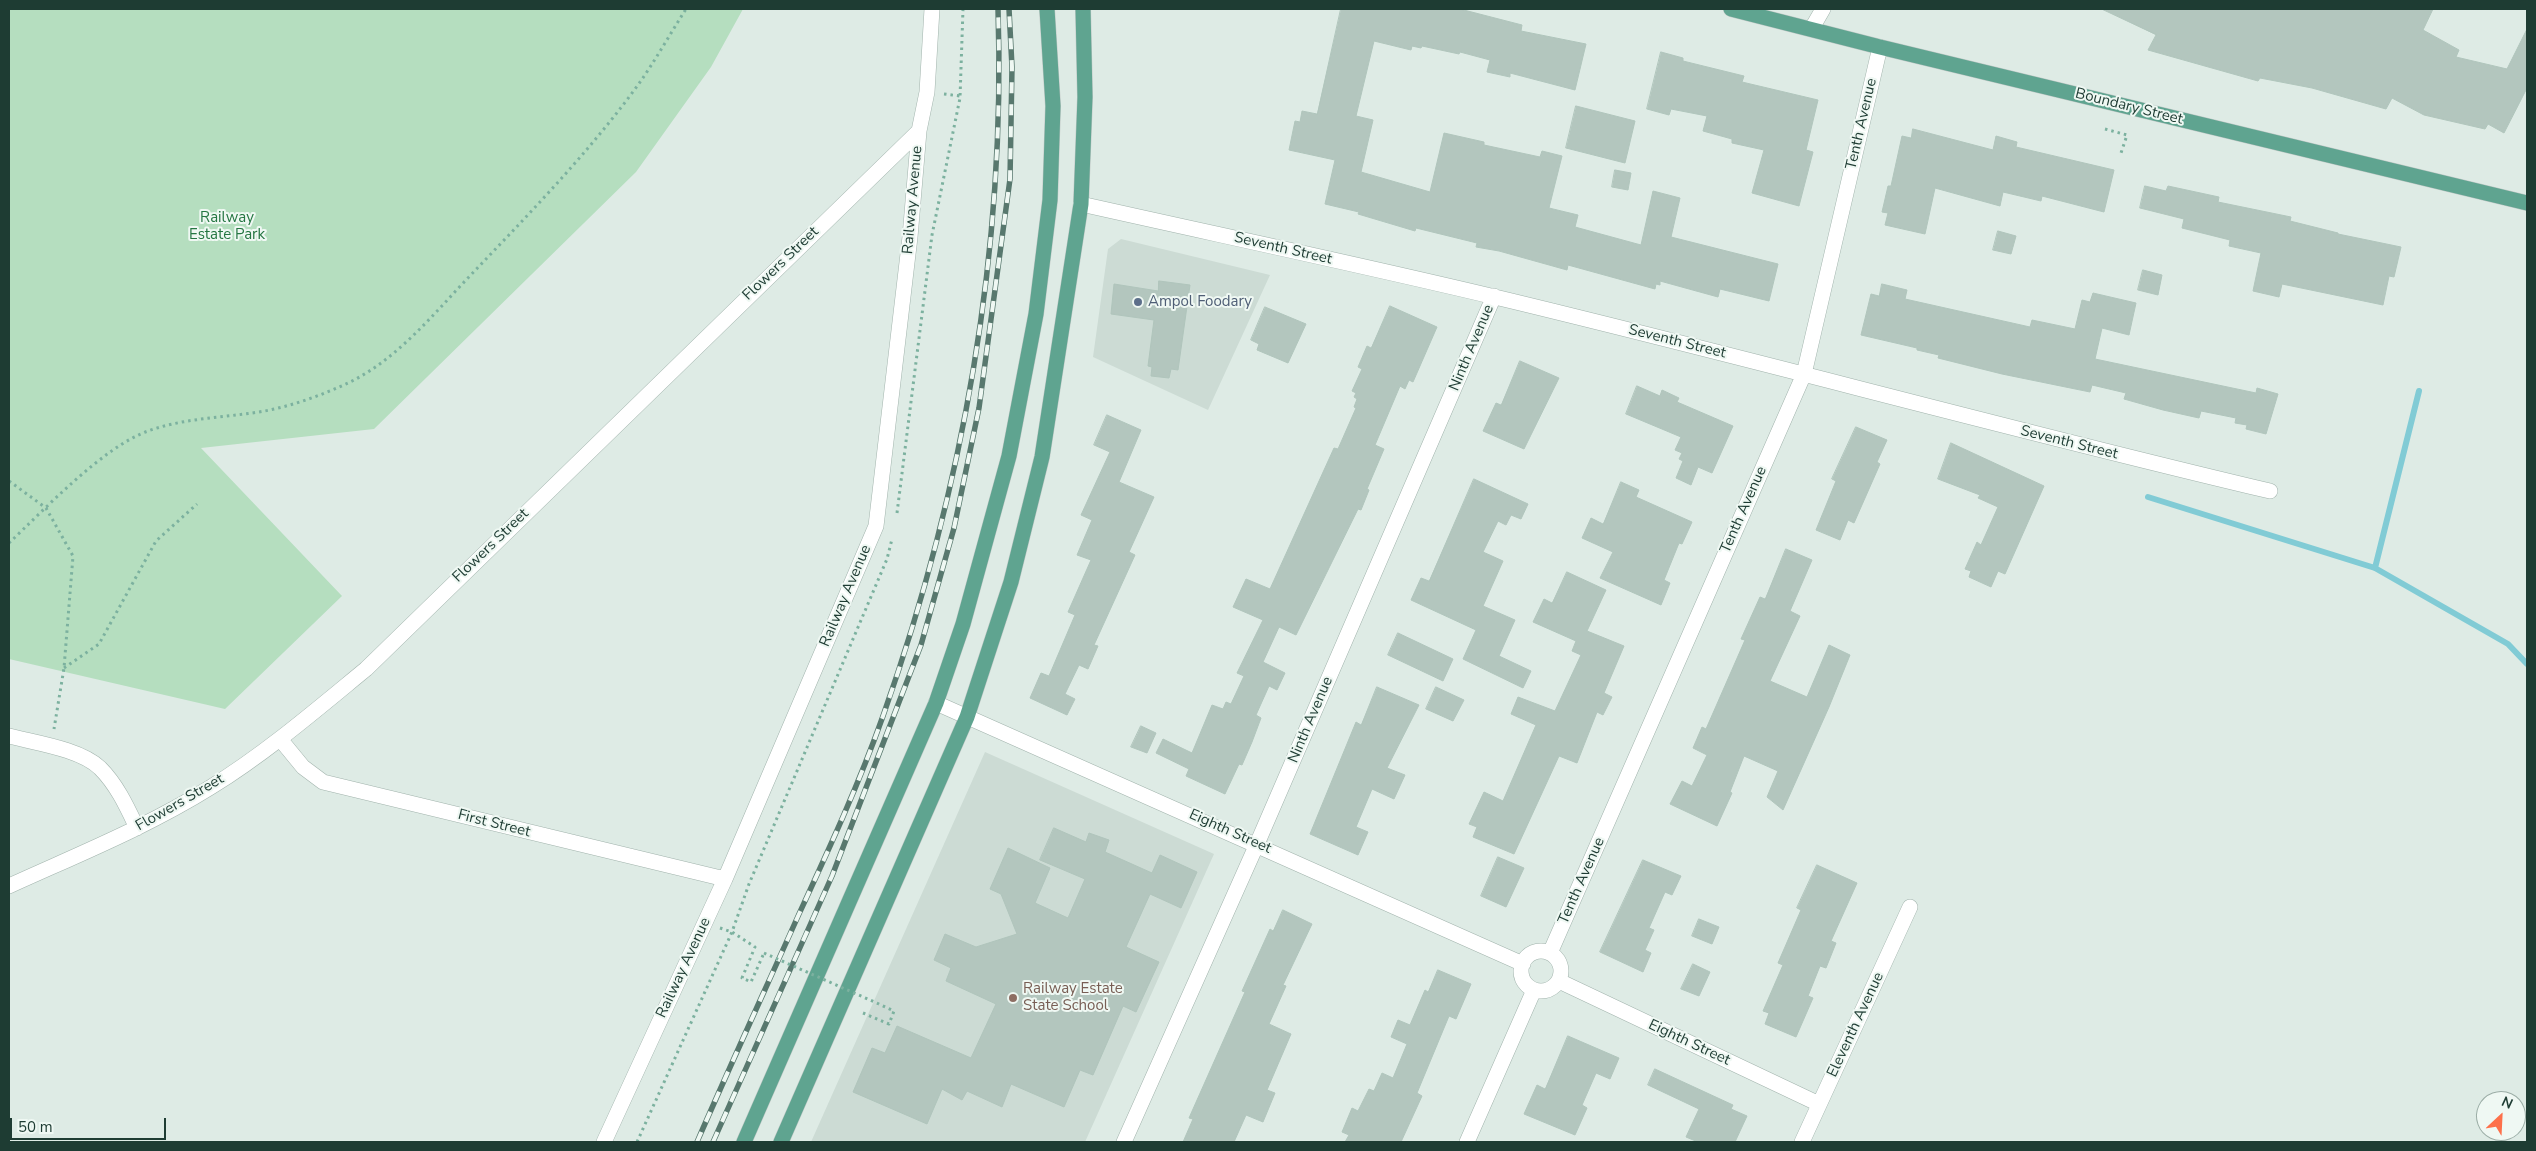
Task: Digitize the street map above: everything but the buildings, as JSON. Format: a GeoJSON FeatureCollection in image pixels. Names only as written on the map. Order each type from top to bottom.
{"type":"FeatureCollection","features":[{"type":"Feature","properties":{"kind":"main road"},"geometry":{"type":"LineString","coordinates":[[744,1142],[936,704],[964,624],[1009,456],[1036,314],[1050,200],[1053,106],[1047,9]]}},
{"type":"Feature","properties":{"kind":"main road"},"geometry":{"type":"LineString","coordinates":[[781,1142],[967,717],[1011,582],[1042,457],[1081,204],[1085,97],[1083,9]]}},
{"type":"Feature","properties":{"kind":"main road","name":"Boundary Street"},"geometry":{"type":"LineString","coordinates":[[1730,9],[2527,204]]}},
{"type":"Feature","properties":{"kind":"street","name":"Railway Avenue"},"geometry":{"type":"LineString","coordinates":[[604,1142],[725,879],[876,526],[910,237],[919,131],[927,92],[932,9]]}},
{"type":"Feature","properties":{"kind":"street"},"geometry":{"type":"LineString","coordinates":[[1812,28],[1823,9]]}},
{"type":"Feature","properties":{"kind":"street","name":"Tenth Avenue"},"geometry":{"type":"LineString","coordinates":[[1550,954],[1804,374],[1880,47]]}},
{"type":"Feature","properties":{"kind":"street","name":"Flowers Street"},"geometry":{"type":"LineString","coordinates":[[9,886],[137,828],[212,787],[280,739],[366,669],[919,131]]}},
{"type":"Feature","properties":{"kind":"street","name":"Seventh Street"},"geometry":{"type":"LineString","coordinates":[[1081,204],[1494,296],[2097,450],[2270,491]]}},
{"type":"Feature","properties":{"kind":"street","name":"Ninth Avenue"},"geometry":{"type":"LineString","coordinates":[[1124,1142],[1257,844],[1494,296]]}},
{"type":"Feature","properties":{"kind":"street","name":"Eighth Street"},"geometry":{"type":"LineString","coordinates":[[936,704],[1257,844],[1523,964]]}},
{"type":"Feature","properties":{"kind":"street"},"geometry":{"type":"LineString","coordinates":[[9,736],[83,756],[100,768],[123,798],[137,828]]}},
{"type":"Feature","properties":{"kind":"street","name":"First Street"},"geometry":{"type":"LineString","coordinates":[[280,739],[302,767],[323,782],[725,879]]}},
{"type":"Feature","properties":{"kind":"street","name":"Eleventh Avenue"},"geometry":{"type":"LineString","coordinates":[[1802,1142],[1910,907]]}},
{"type":"Feature","properties":{"kind":"street"},"geometry":{"type":"LineString","coordinates":[[1537,952],[1550,954],[1561,965],[1559,981],[1551,989],[1534,990],[1528,987],[1522,976],[1523,964],[1531,954],[1537,952]]}},
{"type":"Feature","properties":{"kind":"street","name":"Eighth Street"},"geometry":{"type":"LineString","coordinates":[[1559,981],[1819,1104]]}},
{"type":"Feature","properties":{"kind":"street"},"geometry":{"type":"LineString","coordinates":[[1467,1142],[1534,990]]}},
{"type":"Feature","properties":{"kind":"path"},"geometry":{"type":"LineString","coordinates":[[9,543],[83,474],[123,445],[146,432],[180,421],[260,412],[294,404],[349,382],[400,349],[505,239],[590,145],[638,84],[686,9]]}},
{"type":"Feature","properties":{"kind":"path"},"geometry":{"type":"LineString","coordinates":[[2105,129],[2126,135],[2121,153]]}},
{"type":"Feature","properties":{"kind":"path"},"geometry":{"type":"LineString","coordinates":[[9,481],[46,508],[73,556],[64,668],[51,747]]}},
{"type":"Feature","properties":{"kind":"path"},"geometry":{"type":"LineString","coordinates":[[64,668],[99,644],[156,541],[197,504]]}},
{"type":"Feature","properties":{"kind":"path"},"geometry":{"type":"LineString","coordinates":[[705,923],[732,932],[755,947],[742,978],[751,982],[764,953],[894,1011],[889,1024],[863,1013]]}},
{"type":"Feature","properties":{"kind":"shaded area"},"geometry":{"type":"Polygon","coordinates":[[[1121,239],[1270,275],[1208,410],[1093,357],[1108,249],[1121,239]]]}},
{"type":"Feature","properties":{"kind":"shaded area","name":"Railway Estate State School"},"geometry":{"type":"Polygon","coordinates":[[[985,752],[1214,854],[1085,1142],[811,1142],[985,752]]]}},
{"type":"Feature","properties":{"kind":"green space","name":"Railway Estate Park"},"geometry":{"type":"Polygon","coordinates":[[[9,9],[743,9],[711,67],[636,172],[374,429],[201,448],[342,596],[225,709],[9,659],[9,9]]]}},
{"type":"Feature","properties":{"kind":"waterway"},"geometry":{"type":"LineString","coordinates":[[2375,568],[2419,391]]}},
{"type":"Feature","properties":{"kind":"waterway"},"geometry":{"type":"LineString","coordinates":[[2148,497],[2375,568],[2508,644],[2527,664]]}},
{"type":"Feature","properties":{"kind":"railway"},"geometry":{"type":"LineString","coordinates":[[697,1142],[864,766],[883,716],[911,631],[936,544],[957,457],[974,368],[986,279],[995,189],[999,99],[998,9]]}},
{"type":"Feature","properties":{"kind":"railway"},"geometry":{"type":"LineString","coordinates":[[713,1142],[832,876],[921,645],[954,528],[979,408],[1010,179],[1012,67],[1009,9]]}},
{"type":"Feature","properties":{"kind":"place","name":"Ampol Foodary"},"geometry":{"type":"Point","coordinates":[1138,302]}},
{"type":"Feature","properties":{"kind":"place","name":"Railway Estate State School"},"geometry":{"type":"Point","coordinates":[1013,998]}}]}
